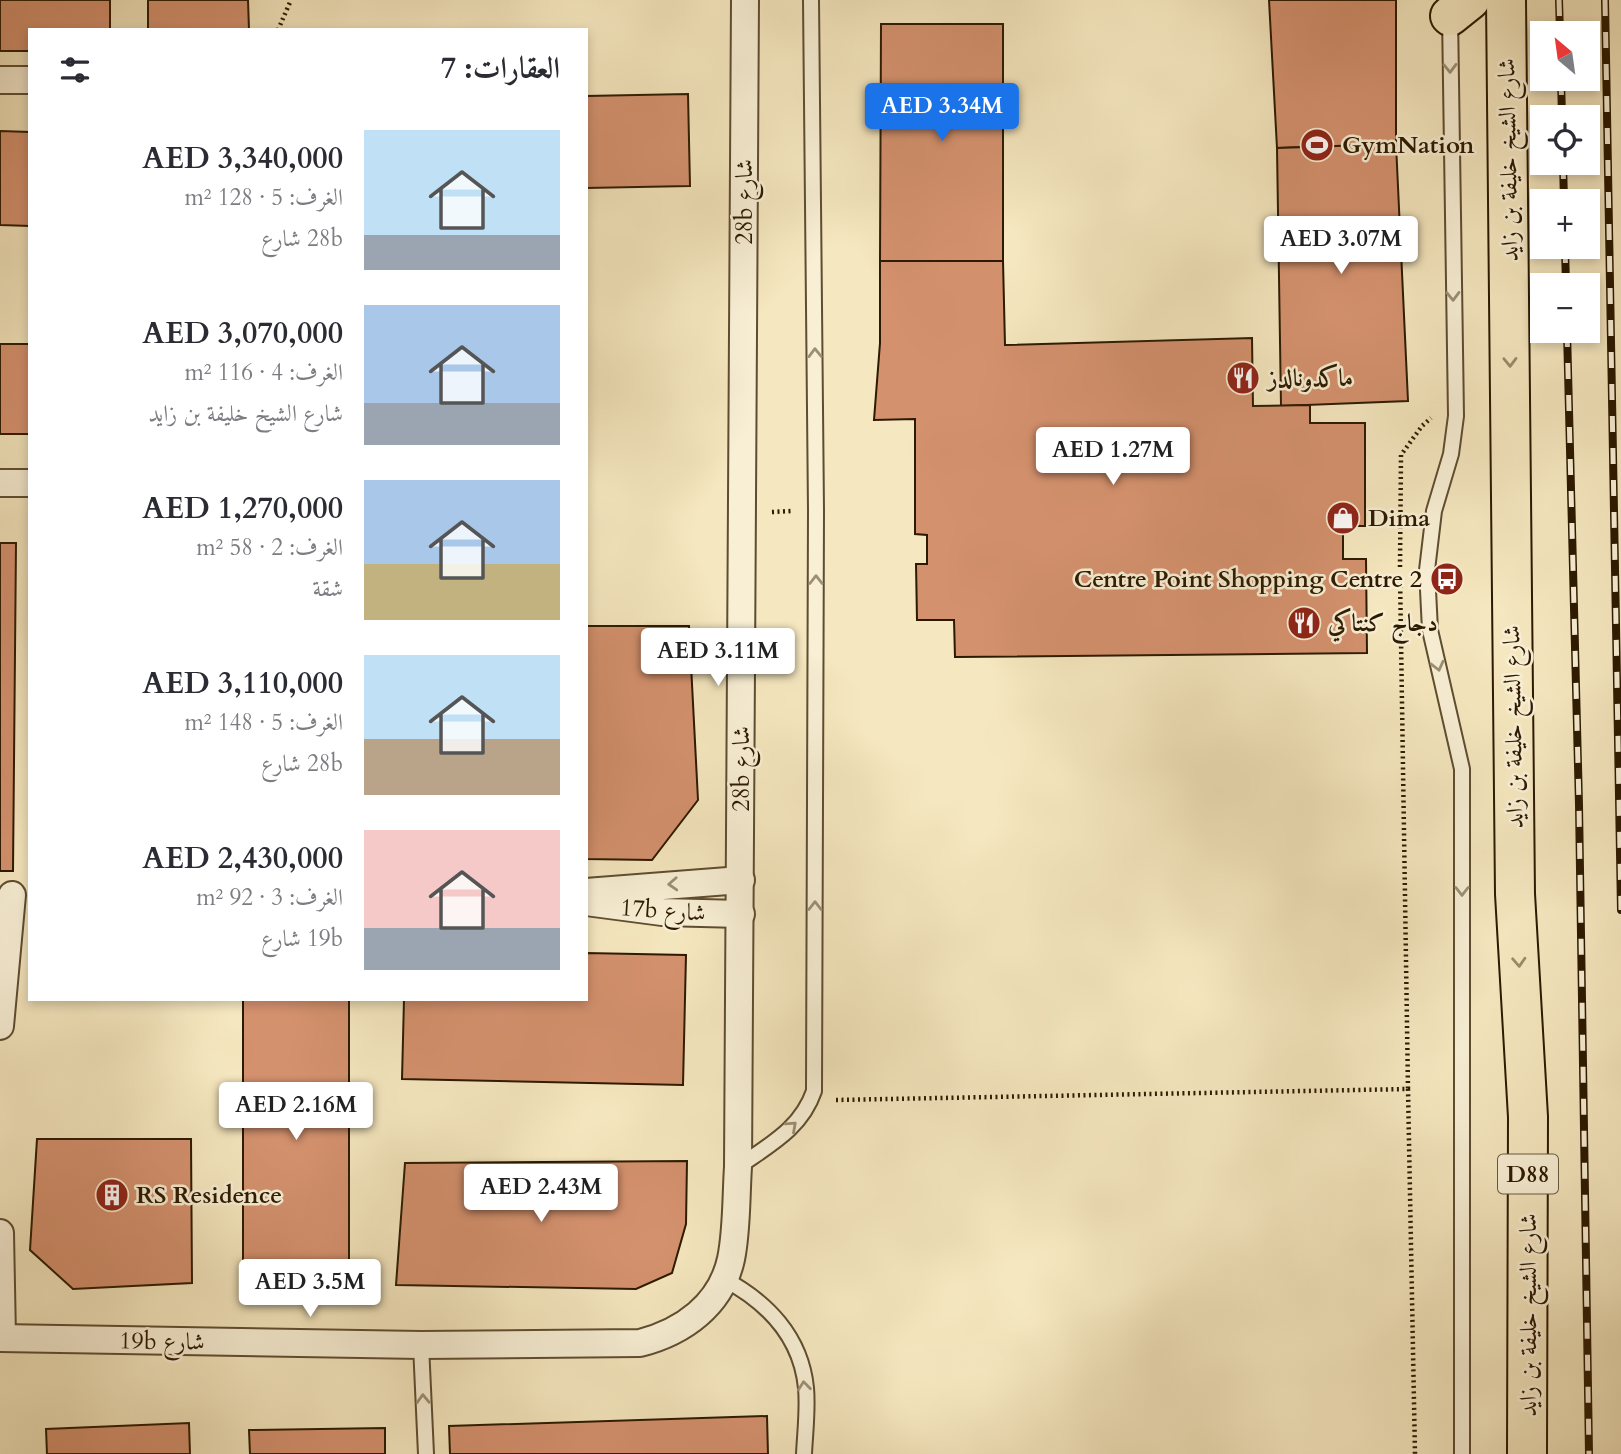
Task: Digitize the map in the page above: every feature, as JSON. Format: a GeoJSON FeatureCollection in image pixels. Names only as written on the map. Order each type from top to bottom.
{"type":"FeatureCollection","features":[{"type":"Feature","properties":{"kind":"main road","name":"شارع الشيخ خليفة بن زايد"},"geometry":{"type":"LineString","coordinates":[[1506,0],[1515,894],[1528,1117],[1527,1454]]}},
{"type":"Feature","properties":{"kind":"street","name":"28b شارع"},"geometry":{"type":"LineString","coordinates":[[619,1345],[662,1338],[699,1315],[724,1279],[731,1259],[738,1167],[741,914],[745,0]]}},
{"type":"Feature","properties":{"kind":"street"},"geometry":{"type":"LineString","coordinates":[[0,80],[28,80]]}},
{"type":"Feature","properties":{"kind":"street"},"geometry":{"type":"LineString","coordinates":[[0,483],[28,483]]}},
{"type":"Feature","properties":{"kind":"street","name":"17b شارع"},"geometry":{"type":"LineString","coordinates":[[588,892],[741,880]]}},
{"type":"Feature","properties":{"kind":"street"},"geometry":{"type":"LineString","coordinates":[[0,1026],[14,895]]}},
{"type":"Feature","properties":{"kind":"street","name":"17b شارع"},"geometry":{"type":"LineString","coordinates":[[588,902],[662,912],[741,914]]}},
{"type":"Feature","properties":{"kind":"street"},"geometry":{"type":"LineString","coordinates":[[0,1233],[1,1338]]}},
{"type":"Feature","properties":{"kind":"street","name":"19b شارع"},"geometry":{"type":"LineString","coordinates":[[1,1338],[421,1345],[619,1345]]}},
{"type":"Feature","properties":{"kind":"lane"},"geometry":{"type":"LineString","coordinates":[[738,1167],[802,1118],[814,1091],[816,511],[811,0]]}},
{"type":"Feature","properties":{"kind":"lane"},"geometry":{"type":"LineString","coordinates":[[1456,5],[1454,435],[1434,511],[1427,570],[1430,630],[1462,769],[1462,1454]]}},
{"type":"Feature","properties":{"kind":"lane"},"geometry":{"type":"LineString","coordinates":[[724,1279],[765,1306],[782,1325],[794,1347],[806,1389],[804,1454]]}},
{"type":"Feature","properties":{"kind":"lane"},"geometry":{"type":"LineString","coordinates":[[421,1345],[426,1454]]}},
{"type":"Feature","properties":{"kind":"path"},"geometry":{"type":"LineString","coordinates":[[279,28],[291,0]]}},
{"type":"Feature","properties":{"kind":"path"},"geometry":{"type":"LineString","coordinates":[[1415,1454],[1400,575],[1401,456],[1422,426],[1455,398]]}},
{"type":"Feature","properties":{"kind":"path"},"geometry":{"type":"LineString","coordinates":[[741,513],[816,511]]}},
{"type":"Feature","properties":{"kind":"path"},"geometry":{"type":"LineString","coordinates":[[814,1077],[833,1078],[832,1100],[1408,1089]]}},
{"type":"Feature","properties":{"kind":"building"},"geometry":{"type":"Polygon","coordinates":[[[0,0],[110,0],[110,28],[28,28],[28,51],[0,51],[0,0]]]}},
{"type":"Feature","properties":{"kind":"building"},"geometry":{"type":"Polygon","coordinates":[[[148,0],[248,0],[249,28],[148,28],[148,0]]]}},
{"type":"Feature","properties":{"kind":"building"},"geometry":{"type":"Polygon","coordinates":[[[1269,0],[1396,0],[1396,144],[1277,148],[1269,0]]]}},
{"type":"Feature","properties":{"kind":"building"},"geometry":{"type":"Polygon","coordinates":[[[881,24],[1003,24],[1003,261],[880,261],[881,24]]]}},
{"type":"Feature","properties":{"kind":"building"},"geometry":{"type":"Polygon","coordinates":[[[688,94],[690,186],[588,188],[588,96],[688,94]]]}},
{"type":"Feature","properties":{"kind":"building"},"geometry":{"type":"Polygon","coordinates":[[[0,131],[28,132],[28,226],[0,225],[0,131]]]}},
{"type":"Feature","properties":{"kind":"building"},"geometry":{"type":"Polygon","coordinates":[[[1396,144],[1408,401],[1281,406],[1277,148],[1396,144]]]}},
{"type":"Feature","properties":{"kind":"building"},"geometry":{"type":"Polygon","coordinates":[[[880,261],[1003,261],[1005,345],[1252,338],[1253,406],[1310,405],[1310,423],[1365,423],[1365,526],[1343,526],[1343,559],[1366,559],[1367,653],[955,657],[954,620],[917,620],[916,564],[927,564],[927,535],[915,534],[915,419],[874,420],[880,343],[880,261]]]}},
{"type":"Feature","properties":{"kind":"building"},"geometry":{"type":"Polygon","coordinates":[[[0,344],[28,344],[28,434],[0,434],[0,344]]]}},
{"type":"Feature","properties":{"kind":"building"},"geometry":{"type":"Polygon","coordinates":[[[0,543],[16,543],[13,871],[0,871],[0,543]]]}},
{"type":"Feature","properties":{"kind":"building"},"geometry":{"type":"Polygon","coordinates":[[[588,626],[689,626],[698,800],[652,860],[588,859],[588,626]]]}},
{"type":"Feature","properties":{"kind":"building"},"geometry":{"type":"Polygon","coordinates":[[[588,953],[686,955],[683,1085],[402,1079],[404,1001],[588,1001],[588,953]]]}},
{"type":"Feature","properties":{"kind":"building"},"geometry":{"type":"Polygon","coordinates":[[[243,1001],[349,1001],[349,1285],[243,1286],[243,1001]]]}},
{"type":"Feature","properties":{"kind":"building","name":"RS Residence"},"geometry":{"type":"Polygon","coordinates":[[[37,1139],[191,1139],[192,1283],[73,1289],[30,1250],[37,1139]]]}},
{"type":"Feature","properties":{"kind":"building"},"geometry":{"type":"Polygon","coordinates":[[[687,1161],[686,1224],[672,1273],[636,1289],[396,1285],[405,1163],[687,1161]]]}},
{"type":"Feature","properties":{"kind":"building"},"geometry":{"type":"Polygon","coordinates":[[[767,1416],[768,1454],[450,1454],[449,1426],[767,1416]]]}},
{"type":"Feature","properties":{"kind":"building"},"geometry":{"type":"Polygon","coordinates":[[[189,1423],[190,1454],[47,1454],[46,1429],[189,1423]]]}},
{"type":"Feature","properties":{"kind":"building"},"geometry":{"type":"Polygon","coordinates":[[[385,1428],[385,1454],[250,1454],[249,1430],[385,1428]]]}},
{"type":"Feature","properties":{"kind":"railway"},"geometry":{"type":"LineString","coordinates":[[1559,0],[1560,21]]}},
{"type":"Feature","properties":{"kind":"railway"},"geometry":{"type":"LineString","coordinates":[[1605,0],[1621,910]]}},
{"type":"Feature","properties":{"kind":"railway"},"geometry":{"type":"LineString","coordinates":[[1561,91],[1562,105]]}},
{"type":"Feature","properties":{"kind":"railway"},"geometry":{"type":"LineString","coordinates":[[1563,175],[1564,189]]}},
{"type":"Feature","properties":{"kind":"railway"},"geometry":{"type":"LineString","coordinates":[[1565,259],[1566,273]]}},
{"type":"Feature","properties":{"kind":"railway"},"geometry":{"type":"LineString","coordinates":[[1567,343],[1579,805],[1589,1454]]}},
{"type":"Feature","properties":{"kind":"place","name":"GymNation"},"geometry":{"type":"Point","coordinates":[1317,145]}},
{"type":"Feature","properties":{"kind":"place","name":"ماكدونالدز"},"geometry":{"type":"Point","coordinates":[1243,378]}},
{"type":"Feature","properties":{"kind":"place","name":"Dima"},"geometry":{"type":"Point","coordinates":[1343,518]}},
{"type":"Feature","properties":{"kind":"place","name":"Centre Point Shopping Centre 2"},"geometry":{"type":"Point","coordinates":[1447,579]}},
{"type":"Feature","properties":{"kind":"place","name":"دجاج كنتاكي"},"geometry":{"type":"Point","coordinates":[1304,623]}},
{"type":"Feature","properties":{"kind":"place","name":"RS Residence"},"geometry":{"type":"Point","coordinates":[112,1195]}}]}
